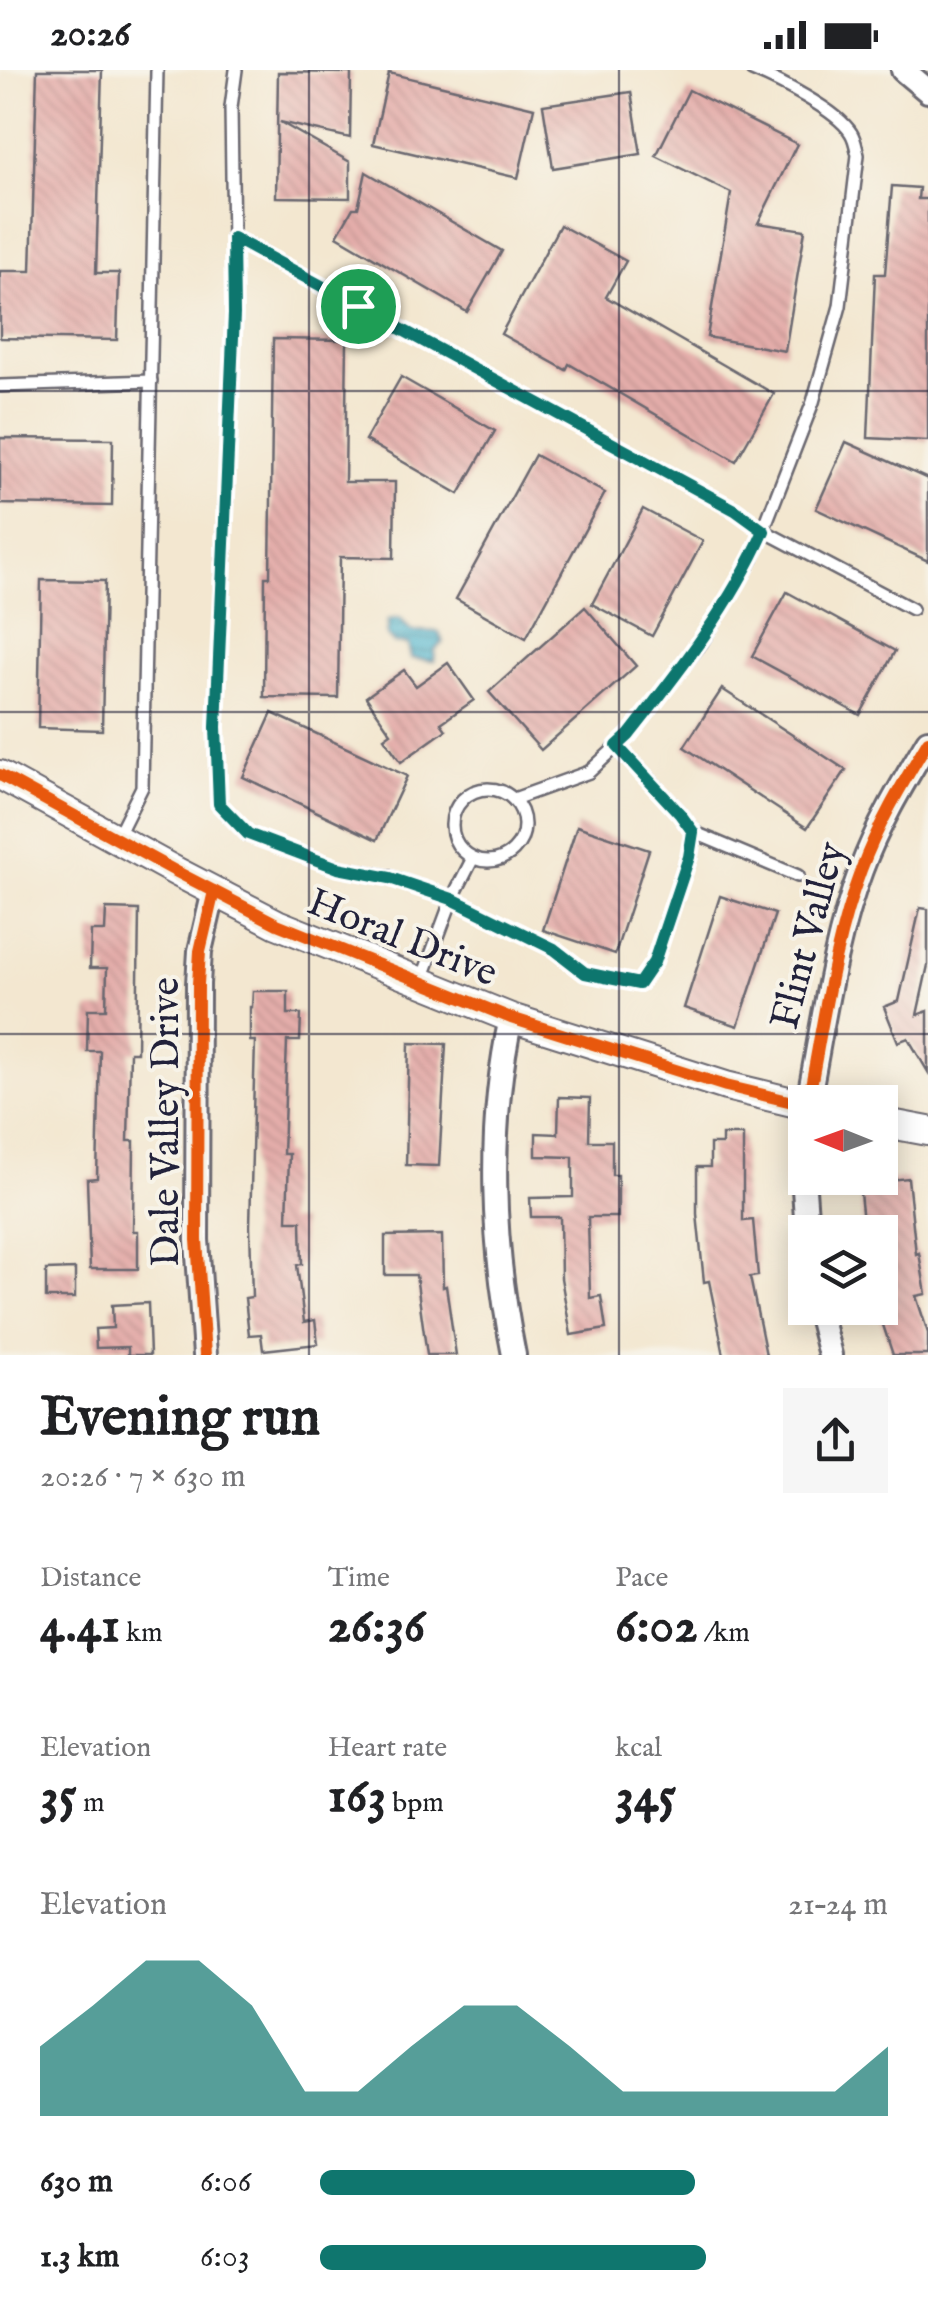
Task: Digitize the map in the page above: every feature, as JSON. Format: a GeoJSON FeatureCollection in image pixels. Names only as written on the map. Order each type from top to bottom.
{"type":"FeatureCollection","features":[{"type":"Feature","properties":{"kind":"street"},"geometry":{"type":"LineString","coordinates":[[904,70],[928,91]]}},
{"type":"Feature","properties":{"kind":"street","name":"Flint Valley"},"geometry":{"type":"LineString","coordinates":[[810,1085],[842,930],[861,871],[886,814],[928,740]]}},
{"type":"Feature","properties":{"kind":"street","name":"Horal Drive"},"geometry":{"type":"LineString","coordinates":[[0,775],[277,924],[511,1018],[726,1086],[788,1100]]}},
{"type":"Feature","properties":{"kind":"street","name":"Dale Valley Drive"},"geometry":{"type":"LineString","coordinates":[[205,1355],[196,1240],[198,984],[200,951],[214,891]]}},
{"type":"Feature","properties":{"kind":"street"},"geometry":{"type":"LineString","coordinates":[[511,1018],[496,1129],[498,1236],[514,1355]]}},
{"type":"Feature","properties":{"kind":"street"},"geometry":{"type":"LineString","coordinates":[[898,1125],[928,1131]]}},
{"type":"Feature","properties":{"kind":"street"},"geometry":{"type":"LineString","coordinates":[[822,1325],[830,1355]]}},
{"type":"Feature","properties":{"kind":"lane"},"geometry":{"type":"LineString","coordinates":[[116,839],[142,786],[158,70]]}},
{"type":"Feature","properties":{"kind":"lane"},"geometry":{"type":"LineString","coordinates":[[236,70],[230,107],[234,314],[216,727],[219,804],[248,834],[338,868],[390,878],[452,899],[554,949],[585,973],[639,984],[654,962],[689,857],[693,832]]}},
{"type":"Feature","properties":{"kind":"lane"},"geometry":{"type":"LineString","coordinates":[[514,800],[589,772],[629,735],[702,643],[752,559],[813,402],[840,306],[858,155],[854,136],[844,123],[783,82],[752,70]]}},
{"type":"Feature","properties":{"kind":"lane"},"geometry":{"type":"LineString","coordinates":[[233,238],[912,609]]}},
{"type":"Feature","properties":{"kind":"lane"},"geometry":{"type":"LineString","coordinates":[[0,386],[151,381]]}},
{"type":"Feature","properties":{"kind":"lane"},"geometry":{"type":"LineString","coordinates":[[617,746],[693,832],[798,876]]}},
{"type":"Feature","properties":{"kind":"lane"},"geometry":{"type":"LineString","coordinates":[[488,788],[502,791],[514,800],[522,811],[524,826],[513,851],[486,861],[461,850],[451,824],[462,798],[488,788]]}},
{"type":"Feature","properties":{"kind":"lane"},"geometry":{"type":"LineString","coordinates":[[421,982],[452,899],[473,858]]}},
{"type":"Feature","properties":{"kind":"water"},"geometry":{"type":"Polygon","coordinates":[[[400,618],[411,631],[439,632],[443,643],[435,649],[434,661],[411,658],[408,644],[394,643],[387,635],[388,620],[400,618]]]}},
{"type":"Feature","properties":{"kind":"building"},"geometry":{"type":"Polygon","coordinates":[[[37,70],[102,70],[96,273],[119,273],[117,340],[0,338],[0,271],[31,271],[37,70]]]}},
{"type":"Feature","properties":{"kind":"building"},"geometry":{"type":"Polygon","coordinates":[[[278,72],[351,73],[350,138],[280,122],[350,162],[350,198],[276,197],[278,72]]]}},
{"type":"Feature","properties":{"kind":"building"},"geometry":{"type":"Polygon","coordinates":[[[389,73],[534,108],[518,178],[373,144],[389,73]]]}},
{"type":"Feature","properties":{"kind":"building"},"geometry":{"type":"Polygon","coordinates":[[[689,90],[797,144],[758,223],[805,230],[785,351],[707,337],[731,193],[656,156],[689,90]]]}},
{"type":"Feature","properties":{"kind":"building"},"geometry":{"type":"Polygon","coordinates":[[[631,92],[641,154],[553,168],[543,105],[631,92]]]}},
{"type":"Feature","properties":{"kind":"building"},"geometry":{"type":"Polygon","coordinates":[[[366,172],[502,251],[467,312],[337,236],[353,208],[358,208],[366,172]]]}},
{"type":"Feature","properties":{"kind":"building"},"geometry":{"type":"Polygon","coordinates":[[[892,186],[919,188],[918,199],[928,199],[928,441],[868,438],[875,274],[885,274],[892,186]]]}},
{"type":"Feature","properties":{"kind":"building"},"geometry":{"type":"Polygon","coordinates":[[[560,225],[626,261],[606,297],[774,394],[736,461],[569,364],[566,370],[501,334],[560,225]]]}},
{"type":"Feature","properties":{"kind":"building"},"geometry":{"type":"Polygon","coordinates":[[[273,339],[347,340],[345,482],[395,482],[394,558],[340,557],[338,698],[264,697],[273,339]]]}},
{"type":"Feature","properties":{"kind":"building"},"geometry":{"type":"Polygon","coordinates":[[[401,377],[495,431],[459,494],[365,440],[401,377]]]}},
{"type":"Feature","properties":{"kind":"building"},"geometry":{"type":"Polygon","coordinates":[[[0,438],[113,439],[112,506],[0,504],[0,438]]]}},
{"type":"Feature","properties":{"kind":"building"},"geometry":{"type":"Polygon","coordinates":[[[846,442],[928,479],[928,561],[816,509],[846,442]]]}},
{"type":"Feature","properties":{"kind":"building"},"geometry":{"type":"Polygon","coordinates":[[[535,455],[605,493],[526,638],[456,599],[535,455]]]}},
{"type":"Feature","properties":{"kind":"building"},"geometry":{"type":"Polygon","coordinates":[[[643,509],[703,541],[652,636],[592,604],[643,509]]]}},
{"type":"Feature","properties":{"kind":"building"},"geometry":{"type":"Polygon","coordinates":[[[41,580],[105,581],[102,730],[38,728],[41,580]]]}},
{"type":"Feature","properties":{"kind":"building"},"geometry":{"type":"Polygon","coordinates":[[[787,592],[895,651],[860,715],[752,656],[787,592]]]}},
{"type":"Feature","properties":{"kind":"building"},"geometry":{"type":"Polygon","coordinates":[[[585,607],[636,666],[541,750],[489,692],[585,607]]]}},
{"type":"Feature","properties":{"kind":"building"},"geometry":{"type":"Polygon","coordinates":[[[448,663],[474,700],[441,723],[446,730],[401,762],[384,738],[391,733],[366,697],[404,670],[416,686],[448,663]]]}},
{"type":"Feature","properties":{"kind":"building"},"geometry":{"type":"Polygon","coordinates":[[[722,689],[846,770],[807,828],[684,747],[722,689]]]}},
{"type":"Feature","properties":{"kind":"building"},"geometry":{"type":"Polygon","coordinates":[[[272,713],[407,776],[377,840],[243,777],[272,713]]]}},
{"type":"Feature","properties":{"kind":"building"},"geometry":{"type":"Polygon","coordinates":[[[577,826],[649,850],[615,954],[543,930],[577,826]]]}},
{"type":"Feature","properties":{"kind":"building"},"geometry":{"type":"Polygon","coordinates":[[[720,896],[775,914],[738,1026],[684,1008],[720,896]]]}},
{"type":"Feature","properties":{"kind":"building"},"geometry":{"type":"Polygon","coordinates":[[[920,908],[928,909],[928,965],[917,1015],[928,1011],[928,1072],[908,1038],[898,1042],[884,1007],[899,1001],[920,908]]]}},
{"type":"Feature","properties":{"kind":"building"},"geometry":{"type":"Polygon","coordinates":[[[106,909],[139,910],[137,1052],[130,1052],[128,1141],[134,1141],[133,1231],[138,1231],[138,1269],[90,1269],[87,1179],[97,1178],[100,1051],[87,1051],[88,1009],[106,1009],[107,968],[90,968],[91,931],[105,931],[106,909]]]}},
{"type":"Feature","properties":{"kind":"building"},"geometry":{"type":"Polygon","coordinates":[[[253,991],[288,991],[288,1014],[301,1014],[300,1041],[287,1041],[283,1154],[289,1154],[287,1221],[301,1221],[302,1264],[297,1265],[304,1322],[315,1320],[318,1344],[263,1350],[261,1334],[249,1335],[245,1298],[252,1297],[253,991]]]}},
{"type":"Feature","properties":{"kind":"building"},"geometry":{"type":"Polygon","coordinates":[[[409,1043],[446,1044],[439,1166],[406,1165],[409,1043]]]}},
{"type":"Feature","properties":{"kind":"building"},"geometry":{"type":"Polygon","coordinates":[[[559,1097],[590,1098],[589,1141],[612,1141],[612,1175],[618,1175],[618,1217],[588,1217],[590,1298],[601,1296],[606,1329],[571,1335],[561,1278],[560,1217],[531,1217],[530,1198],[573,1197],[573,1157],[536,1156],[536,1133],[558,1134],[559,1097]]]}},
{"type":"Feature","properties":{"kind":"building"},"geometry":{"type":"Polygon","coordinates":[[[722,1135],[743,1135],[743,1221],[753,1220],[758,1276],[750,1277],[766,1355],[724,1355],[709,1281],[704,1282],[697,1167],[710,1167],[710,1144],[722,1144],[722,1135]]]}},
{"type":"Feature","properties":{"kind":"building"},"geometry":{"type":"Polygon","coordinates":[[[908,1178],[916,1254],[919,1253],[926,1294],[916,1296],[928,1333],[928,1355],[893,1355],[883,1325],[898,1325],[898,1215],[862,1215],[860,1195],[898,1195],[898,1179],[908,1178]]]}},
{"type":"Feature","properties":{"kind":"building"},"geometry":{"type":"Polygon","coordinates":[[[442,1235],[443,1287],[446,1286],[456,1355],[427,1355],[416,1275],[385,1275],[385,1236],[442,1235]]]}},
{"type":"Feature","properties":{"kind":"building"},"geometry":{"type":"Polygon","coordinates":[[[75,1269],[75,1298],[46,1298],[46,1270],[75,1269]]]}},
{"type":"Feature","properties":{"kind":"building"},"geometry":{"type":"Polygon","coordinates":[[[148,1303],[150,1355],[128,1355],[128,1347],[96,1348],[95,1329],[113,1328],[112,1305],[148,1303]]]}},
{"type":"Feature","properties":{"kind":"cycle path"},"geometry":{"type":"LineString","coordinates":[[811,1085],[851,898],[883,820],[928,741]]}},
{"type":"Feature","properties":{"kind":"cycle path"},"geometry":{"type":"LineString","coordinates":[[0,775],[277,924],[511,1018],[726,1086],[788,1101]]}},
{"type":"Feature","properties":{"kind":"cycle path"},"geometry":{"type":"LineString","coordinates":[[205,1355],[197,1240],[198,984],[200,951],[214,891]]}},
{"type":"Feature","properties":{"kind":"route"},"geometry":{"type":"LineString","coordinates":[[233,238],[358,306],[735,510],[764,531],[752,559],[702,643],[617,746],[693,832],[689,857],[654,962],[639,984],[585,973],[554,949],[452,899],[390,878],[338,868],[248,834],[219,804],[216,727],[234,314],[233,238]]}}]}
